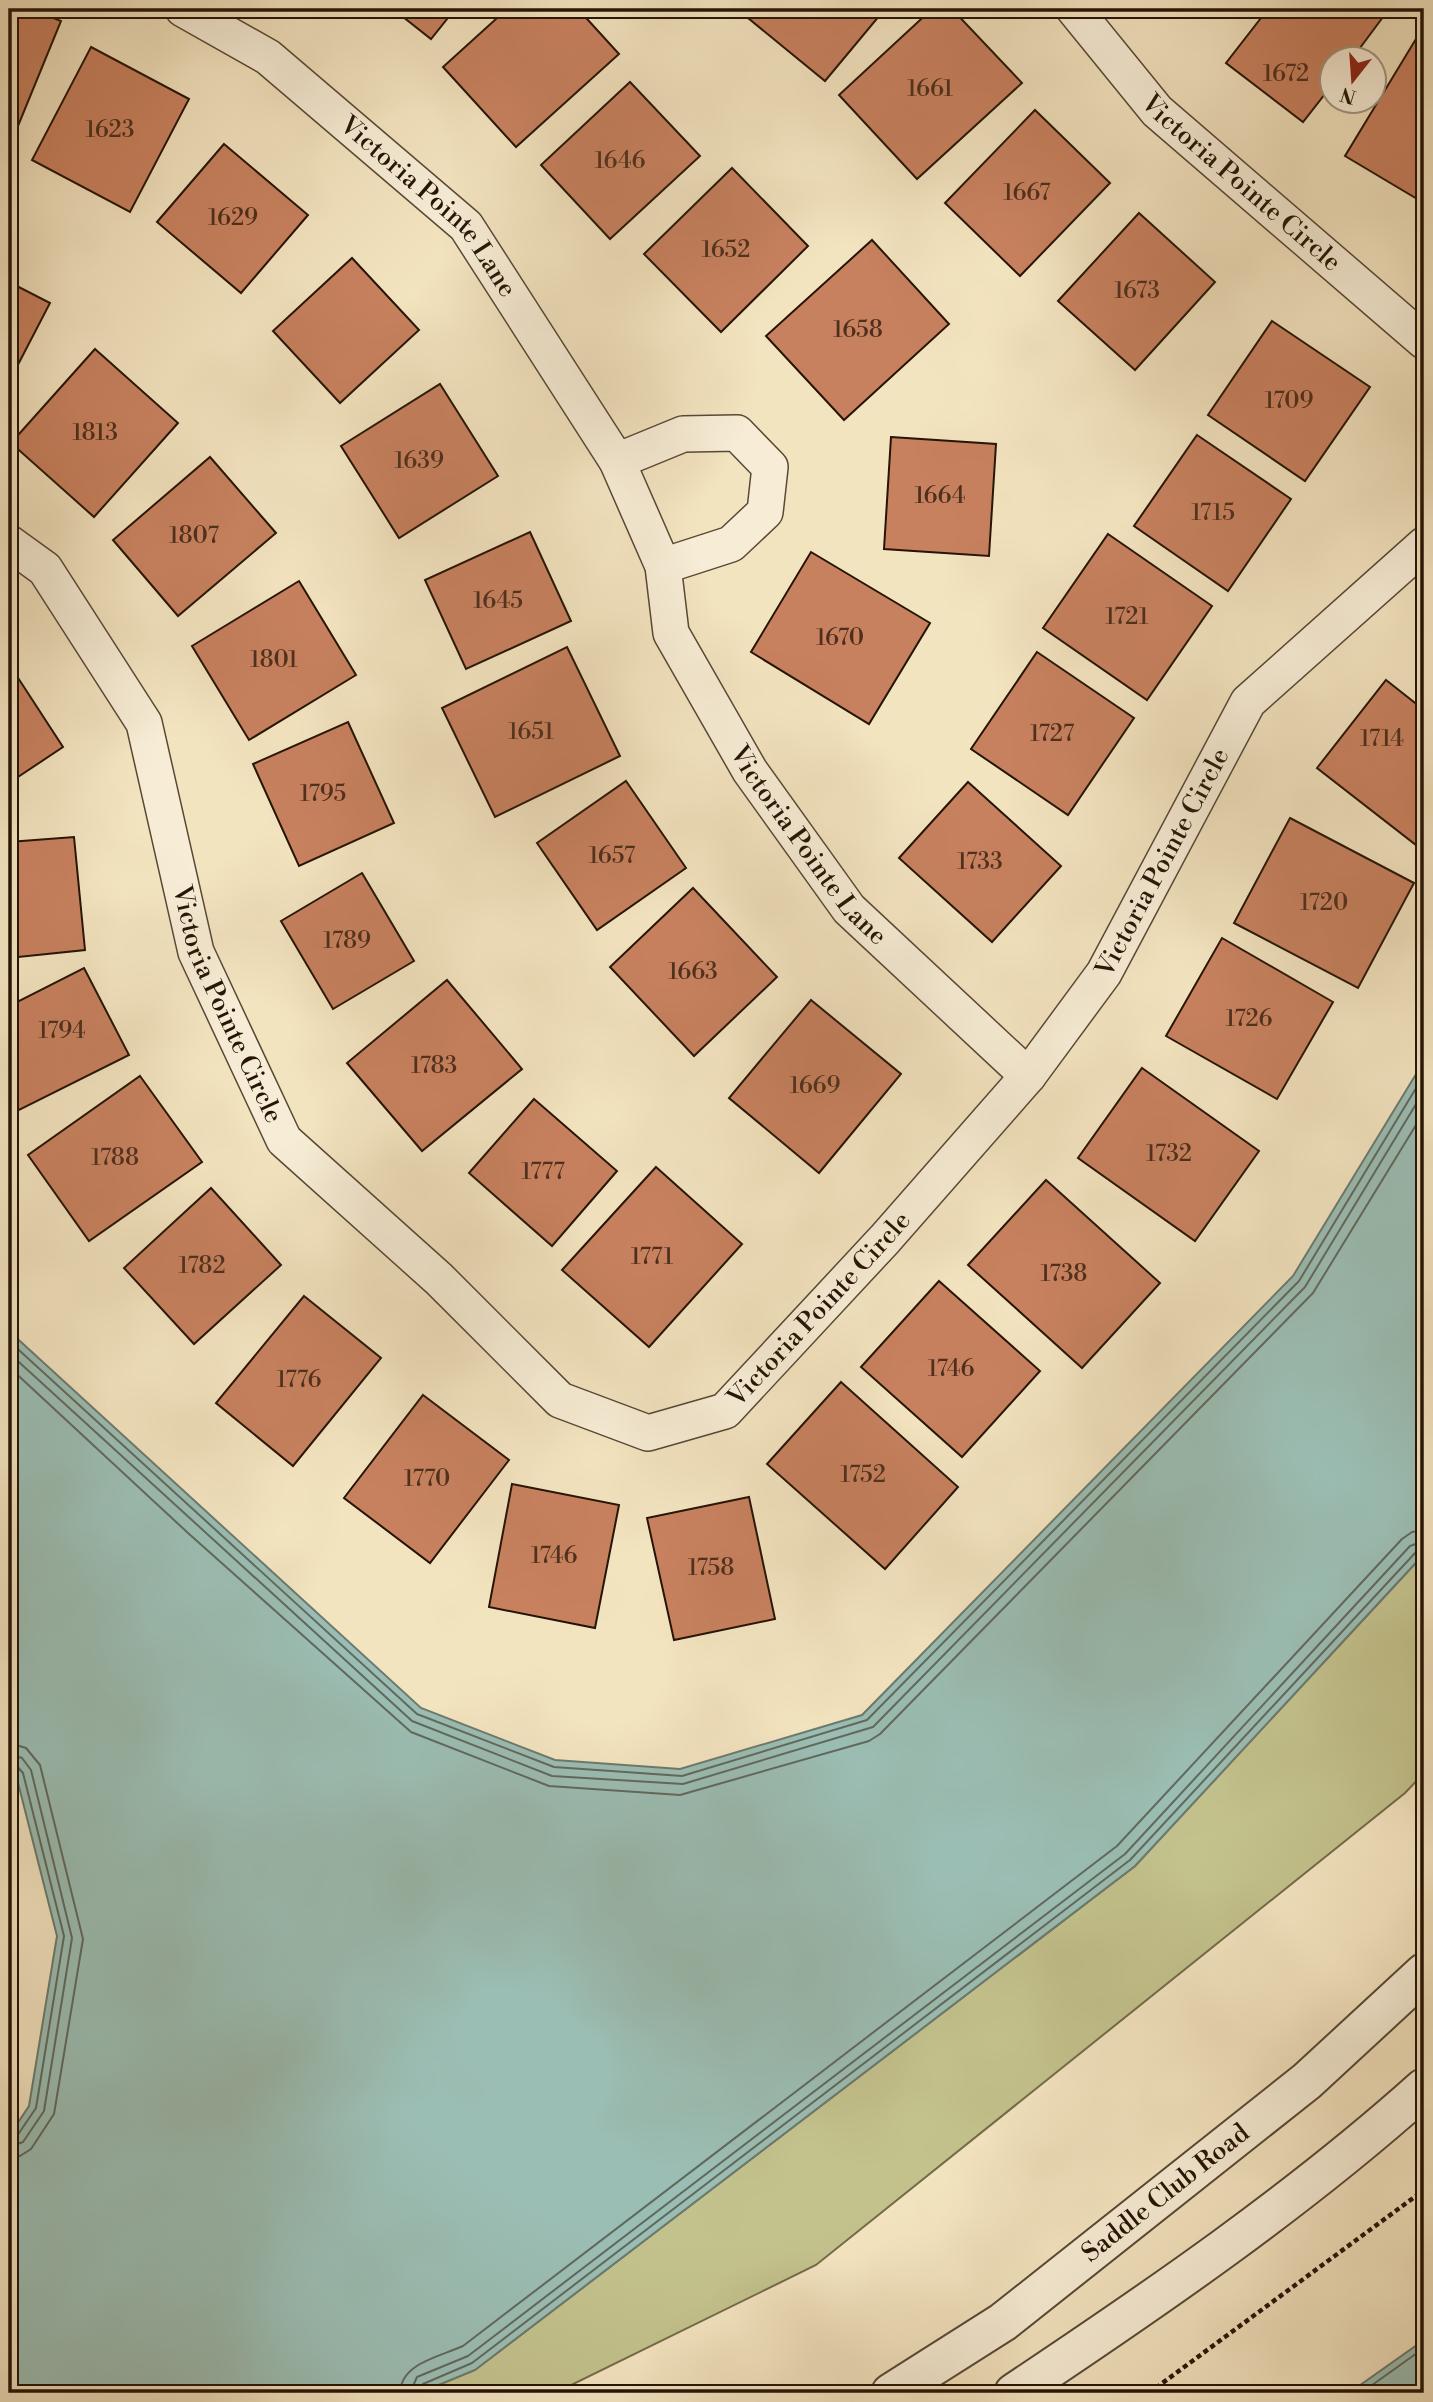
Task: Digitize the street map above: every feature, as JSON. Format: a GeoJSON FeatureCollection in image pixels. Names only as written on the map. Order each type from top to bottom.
{"type":"FeatureCollection","features":[{"type":"Feature","properties":{"kind":"street","name":"Victoria Pointe Lane"},"geometry":{"type":"LineString","coordinates":[[183,9],[268,58],[466,226],[617,461],[663,566],[671,633],[758,781],[849,909],[1028,1076]]}},
{"type":"Feature","properties":{"kind":"street","name":"Victoria Pointe Circle"},"geometry":{"type":"LineString","coordinates":[[1074,9],[1157,111],[1424,341]]}},
{"type":"Feature","properties":{"kind":"street"},"geometry":{"type":"LineString","coordinates":[[617,461],[683,434],[737,433],[769,467],[765,512],[732,544],[663,566]]}},
{"type":"Feature","properties":{"kind":"street","name":"Victoria Pointe Circle"},"geometry":{"type":"LineString","coordinates":[[9,543],[45,569],[144,723],[197,952],[284,1140],[439,1279],[560,1400],[648,1433],[725,1411],[1028,1076],[1104,973],[1248,702],[1424,545]]}},
{"type":"Feature","properties":{"kind":"street","name":"Saddle Club Road"},"geometry":{"type":"LineString","coordinates":[[891,2393],[1003,2322],[1307,2081],[1424,1973]]}},
{"type":"Feature","properties":{"kind":"street"},"geometry":{"type":"LineString","coordinates":[[1014,2393],[1113,2327],[1355,2149],[1424,2088]]}},
{"type":"Feature","properties":{"kind":"path"},"geometry":{"type":"LineString","coordinates":[[1149,2393],[1424,2190]]}},
{"type":"Feature","properties":{"kind":"shaded area"},"geometry":{"type":"Polygon","coordinates":[[[1424,1554],[1424,1773],[1405,1793],[816,2265],[555,2393],[419,2393],[475,2370],[1135,1866],[1424,1554]]]}},
{"type":"Feature","properties":{"kind":"water"},"geometry":{"type":"Polygon","coordinates":[[[1424,1061],[1424,1554],[1135,1866],[475,2370],[419,2393],[9,2393],[9,2136],[29,2106],[57,1936],[16,1775],[9,1767],[9,1331],[421,1708],[555,1760],[680,1769],[862,1715],[1293,1276],[1424,1061]]]}},
{"type":"Feature","properties":{"kind":"water"},"geometry":{"type":"Polygon","coordinates":[[[1424,2340],[1424,2393],[1349,2393],[1424,2340]]]}},
{"type":"Feature","properties":{"kind":"building"},"geometry":{"type":"Polygon","coordinates":[[[9,9],[31,9],[61,21],[11,143],[9,9]]]}},
{"type":"Feature","properties":{"kind":"building"},"geometry":{"type":"Polygon","coordinates":[[[393,9],[455,9],[431,39],[393,9]]]}},
{"type":"Feature","properties":{"kind":"building"},"geometry":{"type":"Polygon","coordinates":[[[507,9],[578,9],[619,54],[516,147],[443,67],[507,9]]]}},
{"type":"Feature","properties":{"kind":"building"},"geometry":{"type":"Polygon","coordinates":[[[737,9],[885,9],[825,81],[737,9]]]}},
{"type":"Feature","properties":{"kind":"building"},"geometry":{"type":"Polygon","coordinates":[[[932,9],[952,9],[1022,83],[917,179],[839,95],[932,9]]]}},
{"type":"Feature","properties":{"kind":"building"},"geometry":{"type":"Polygon","coordinates":[[[1268,9],[1381,9],[1386,13],[1361,46],[1318,46],[1318,103],[1303,122],[1226,63],[1268,9]]]}},
{"type":"Feature","properties":{"kind":"building"},"geometry":{"type":"Polygon","coordinates":[[[1422,29],[1424,30],[1424,203],[1345,156],[1369,116],[1388,116],[1388,85],[1422,29]]]}},
{"type":"Feature","properties":{"kind":"building"},"geometry":{"type":"Polygon","coordinates":[[[91,47],[189,99],[130,212],[32,160],[91,47]]]}},
{"type":"Feature","properties":{"kind":"building"},"geometry":{"type":"Polygon","coordinates":[[[630,82],[700,156],[610,239],[541,165],[630,82]]]}},
{"type":"Feature","properties":{"kind":"building"},"geometry":{"type":"Polygon","coordinates":[[[1035,110],[1110,183],[1020,276],[945,203],[1035,110]]]}},
{"type":"Feature","properties":{"kind":"building"},"geometry":{"type":"Polygon","coordinates":[[[224,144],[308,215],[241,293],[157,222],[224,144]]]}},
{"type":"Feature","properties":{"kind":"building"},"geometry":{"type":"Polygon","coordinates":[[[732,168],[808,246],[721,332],[644,254],[732,168]]]}},
{"type":"Feature","properties":{"kind":"building"},"geometry":{"type":"Polygon","coordinates":[[[1139,213],[1215,282],[1135,370],[1058,301],[1139,213]]]}},
{"type":"Feature","properties":{"kind":"building"},"geometry":{"type":"Polygon","coordinates":[[[872,240],[949,324],[844,420],[766,336],[872,240]]]}},
{"type":"Feature","properties":{"kind":"building"},"geometry":{"type":"Polygon","coordinates":[[[352,258],[419,330],[340,403],[273,331],[352,258]]]}},
{"type":"Feature","properties":{"kind":"building"},"geometry":{"type":"Polygon","coordinates":[[[9,282],[50,303],[9,382],[9,282]]]}},
{"type":"Feature","properties":{"kind":"building"},"geometry":{"type":"Polygon","coordinates":[[[1272,321],[1370,387],[1305,481],[1208,415],[1272,321]]]}},
{"type":"Feature","properties":{"kind":"building"},"geometry":{"type":"Polygon","coordinates":[[[95,349],[178,423],[94,517],[11,443],[95,349]]]}},
{"type":"Feature","properties":{"kind":"building"},"geometry":{"type":"Polygon","coordinates":[[[440,384],[498,476],[399,538],[341,446],[440,384]]]}},
{"type":"Feature","properties":{"kind":"building"},"geometry":{"type":"Polygon","coordinates":[[[1197,435],[1291,499],[1228,591],[1134,526],[1197,435]]]}},
{"type":"Feature","properties":{"kind":"building"},"geometry":{"type":"Polygon","coordinates":[[[891,437],[996,444],[989,556],[884,549],[891,437]]]}},
{"type":"Feature","properties":{"kind":"building"},"geometry":{"type":"Polygon","coordinates":[[[210,457],[276,533],[178,616],[113,540],[210,457]]]}},
{"type":"Feature","properties":{"kind":"building"},"geometry":{"type":"Polygon","coordinates":[[[530,532],[571,621],[466,669],[425,580],[530,532]]]}},
{"type":"Feature","properties":{"kind":"building"},"geometry":{"type":"Polygon","coordinates":[[[1108,534],[1212,606],[1147,700],[1043,628],[1108,534]]]}},
{"type":"Feature","properties":{"kind":"building"},"geometry":{"type":"Polygon","coordinates":[[[811,552],[930,623],[869,724],[751,652],[811,552]]]}},
{"type":"Feature","properties":{"kind":"building"},"geometry":{"type":"Polygon","coordinates":[[[299,581],[356,675],[249,740],[192,646],[299,581]]]}},
{"type":"Feature","properties":{"kind":"building"},"geometry":{"type":"Polygon","coordinates":[[[567,647],[620,756],[495,817],[442,708],[567,647]]]}},
{"type":"Feature","properties":{"kind":"building"},"geometry":{"type":"Polygon","coordinates":[[[1037,652],[1134,718],[1068,815],[971,749],[1037,652]]]}},
{"type":"Feature","properties":{"kind":"building"},"geometry":{"type":"Polygon","coordinates":[[[9,664],[63,747],[9,783],[9,664]]]}},
{"type":"Feature","properties":{"kind":"building"},"geometry":{"type":"Polygon","coordinates":[[[1386,680],[1424,710],[1424,835],[1416,845],[1317,768],[1386,680]]]}},
{"type":"Feature","properties":{"kind":"building"},"geometry":{"type":"Polygon","coordinates":[[[348,722],[394,823],[299,866],[253,764],[348,722]]]}},
{"type":"Feature","properties":{"kind":"building"},"geometry":{"type":"Polygon","coordinates":[[[626,781],[686,868],[597,930],[537,843],[626,781]]]}},
{"type":"Feature","properties":{"kind":"building"},"geometry":{"type":"Polygon","coordinates":[[[968,782],[1061,866],[992,942],[899,858],[968,782]]]}},
{"type":"Feature","properties":{"kind":"building"},"geometry":{"type":"Polygon","coordinates":[[[1290,818],[1414,883],[1358,988],[1234,923],[1290,818]]]}},
{"type":"Feature","properties":{"kind":"building"},"geometry":{"type":"Polygon","coordinates":[[[74,837],[85,950],[9,958],[9,842],[74,837]]]}},
{"type":"Feature","properties":{"kind":"building"},"geometry":{"type":"Polygon","coordinates":[[[362,873],[414,961],[333,1009],[281,921],[362,873]]]}},
{"type":"Feature","properties":{"kind":"building"},"geometry":{"type":"Polygon","coordinates":[[[693,888],[777,977],[694,1056],[610,967],[693,888]]]}},
{"type":"Feature","properties":{"kind":"building"},"geometry":{"type":"Polygon","coordinates":[[[1222,938],[1333,1002],[1277,1099],[1166,1036],[1222,938]]]}},
{"type":"Feature","properties":{"kind":"building"},"geometry":{"type":"Polygon","coordinates":[[[84,968],[129,1055],[9,1115],[9,1006],[84,968]]]}},
{"type":"Feature","properties":{"kind":"building"},"geometry":{"type":"Polygon","coordinates":[[[447,980],[522,1069],[422,1151],[347,1063],[447,980]]]}},
{"type":"Feature","properties":{"kind":"building"},"geometry":{"type":"Polygon","coordinates":[[[811,1000],[901,1074],[819,1173],[729,1098],[811,1000]]]}},
{"type":"Feature","properties":{"kind":"building"},"geometry":{"type":"Polygon","coordinates":[[[1142,1068],[1259,1151],[1195,1241],[1078,1158],[1142,1068]]]}},
{"type":"Feature","properties":{"kind":"building"},"geometry":{"type":"Polygon","coordinates":[[[140,1076],[202,1162],[89,1241],[28,1155],[140,1076]]]}},
{"type":"Feature","properties":{"kind":"building"},"geometry":{"type":"Polygon","coordinates":[[[534,1099],[617,1171],[552,1246],[469,1173],[534,1099]]]}},
{"type":"Feature","properties":{"kind":"building"},"geometry":{"type":"Polygon","coordinates":[[[656,1167],[742,1244],[649,1347],[562,1270],[656,1167]]]}},
{"type":"Feature","properties":{"kind":"building"},"geometry":{"type":"Polygon","coordinates":[[[1046,1180],[1160,1283],[1082,1368],[968,1265],[1046,1180]]]}},
{"type":"Feature","properties":{"kind":"building"},"geometry":{"type":"Polygon","coordinates":[[[211,1188],[281,1265],[194,1344],[124,1268],[211,1188]]]}},
{"type":"Feature","properties":{"kind":"building"},"geometry":{"type":"Polygon","coordinates":[[[939,1281],[1040,1371],[962,1457],[861,1367],[939,1281]]]}},
{"type":"Feature","properties":{"kind":"building"},"geometry":{"type":"Polygon","coordinates":[[[304,1296],[381,1358],[293,1466],[216,1403],[304,1296]]]}},
{"type":"Feature","properties":{"kind":"building"},"geometry":{"type":"Polygon","coordinates":[[[841,1382],[958,1487],[885,1569],[767,1464],[841,1382]]]}},
{"type":"Feature","properties":{"kind":"building"},"geometry":{"type":"Polygon","coordinates":[[[423,1395],[509,1460],[430,1563],[344,1498],[423,1395]]]}},
{"type":"Feature","properties":{"kind":"building"},"geometry":{"type":"Polygon","coordinates":[[[512,1484],[619,1505],[595,1628],[489,1607],[512,1484]]]}},
{"type":"Feature","properties":{"kind":"building"},"geometry":{"type":"Polygon","coordinates":[[[749,1497],[775,1619],[674,1640],[647,1518],[749,1497]]]}}]}
